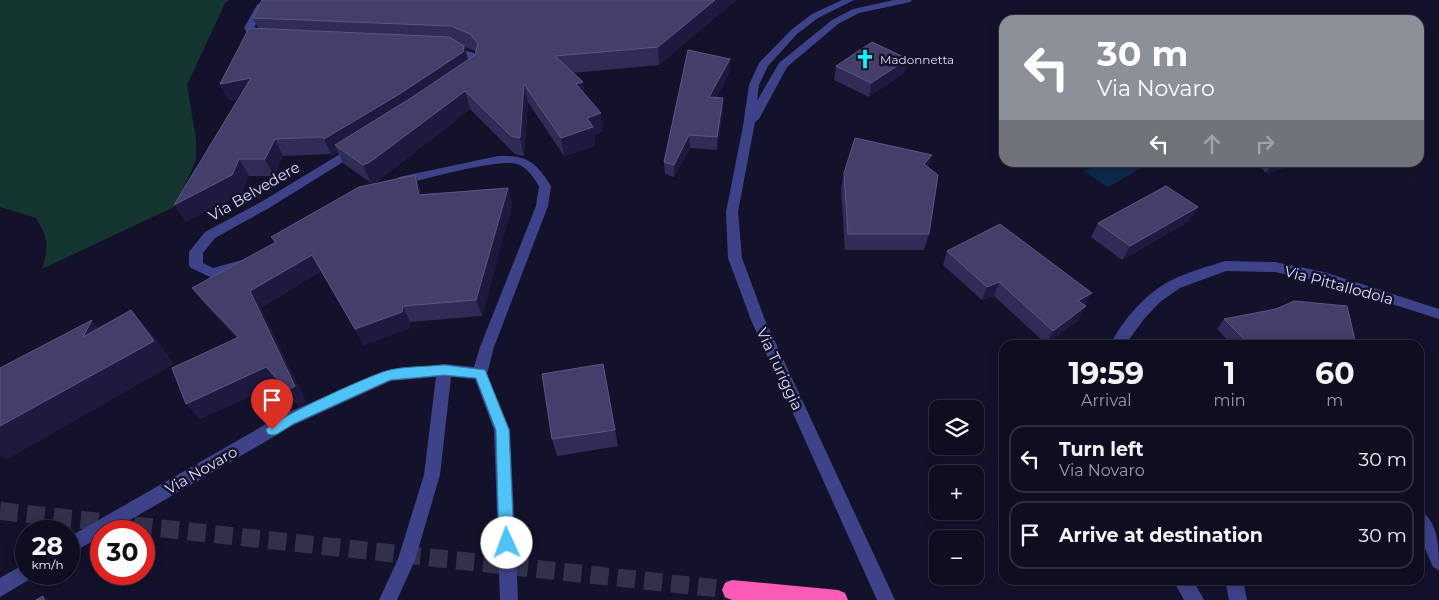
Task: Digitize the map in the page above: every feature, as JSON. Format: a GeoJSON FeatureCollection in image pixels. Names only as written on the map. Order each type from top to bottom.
{"type":"FeatureCollection","features":[{"type":"Feature","properties":{"kind":"highway"},"geometry":{"type":"LineString","coordinates":[[732,590],[838,600]]}},
{"type":"Feature","properties":{"kind":"street"},"geometry":{"type":"LineString","coordinates":[[270,0],[260,7],[249,28],[256,40],[275,41]]}},
{"type":"Feature","properties":{"kind":"street","name":"Via Turiggia"},"geometry":{"type":"LineString","coordinates":[[849,0],[814,16],[794,32],[763,65],[754,85],[749,126],[732,212],[734,258],[758,320],[886,600]]}},
{"type":"Feature","properties":{"kind":"street","name":"Via Turiggia"},"geometry":{"type":"LineString","coordinates":[[749,126],[783,65],[835,22],[856,11],[907,0]]}},
{"type":"Feature","properties":{"kind":"street"},"geometry":{"type":"LineString","coordinates":[[437,48],[456,49],[470,54],[476,62],[474,72],[458,82]]}},
{"type":"Feature","properties":{"kind":"street","name":"Via Belvedere"},"geometry":{"type":"LineString","coordinates":[[256,259],[240,267],[212,273],[196,265],[196,252],[210,235],[265,205],[363,144]]}},
{"type":"Feature","properties":{"kind":"street"},"geometry":{"type":"LineString","coordinates":[[384,185],[498,160],[520,160],[536,172],[545,186],[542,206],[487,347],[480,374],[502,430],[509,600]]}},
{"type":"Feature","properties":{"kind":"street","name":"Via Pittallodola"},"geometry":{"type":"LineString","coordinates":[[1121,340],[1139,315],[1155,298],[1175,284],[1225,266],[1275,267],[1324,278],[1439,314]]}},
{"type":"Feature","properties":{"kind":"street"},"geometry":{"type":"LineString","coordinates":[[388,600],[406,560],[432,475],[444,370]]}},
{"type":"Feature","properties":{"kind":"street","name":"Via Novaro"},"geometry":{"type":"LineString","coordinates":[[80,540],[288,420],[389,375],[444,370],[480,374]]}},
{"type":"Feature","properties":{"kind":"street"},"geometry":{"type":"LineString","coordinates":[[1424,527],[1439,562]]}},
{"type":"Feature","properties":{"kind":"street"},"geometry":{"type":"LineString","coordinates":[[0,588],[15,579]]}},
{"type":"Feature","properties":{"kind":"street"},"geometry":{"type":"LineString","coordinates":[[1185,585],[1195,600]]}},
{"type":"Feature","properties":{"kind":"street"},"geometry":{"type":"LineString","coordinates":[[1235,585],[1238,600]]}},
{"type":"Feature","properties":{"kind":"green space"},"geometry":{"type":"Polygon","coordinates":[[[0,0],[230,0],[225,3],[187,85],[196,139],[196,160],[176,206],[42,269],[47,248],[45,237],[36,218],[0,207],[0,0]]]}},
{"type":"Feature","properties":{"kind":"water"},"geometry":{"type":"Polygon","coordinates":[[[1091,167],[1142,168],[1108,187],[1083,171],[1091,167]]]}},
{"type":"Feature","properties":{"kind":"building"},"geometry":{"type":"Polygon","coordinates":[[[262,0],[715,0],[658,47],[555,56],[583,82],[576,84],[601,113],[587,118],[593,127],[561,138],[524,84],[520,138],[511,136],[465,91],[370,162],[363,165],[335,145],[411,98],[475,55],[478,43],[470,34],[451,26],[253,18],[262,0]]]}},
{"type":"Feature","properties":{"kind":"building"},"geometry":{"type":"Polygon","coordinates":[[[249,28],[449,37],[464,46],[463,52],[401,93],[324,139],[322,137],[275,139],[265,159],[239,159],[232,175],[174,205],[251,78],[220,84],[249,28]]]}},
{"type":"Feature","properties":{"kind":"building"},"geometry":{"type":"Polygon","coordinates":[[[872,42],[908,59],[871,83],[836,66],[872,42]]]}},
{"type":"Feature","properties":{"kind":"building"},"geometry":{"type":"Polygon","coordinates":[[[688,50],[730,59],[709,97],[723,98],[717,137],[689,135],[674,165],[664,162],[688,50]]]}},
{"type":"Feature","properties":{"kind":"building"},"geometry":{"type":"Polygon","coordinates":[[[855,138],[932,155],[924,164],[938,175],[929,234],[848,234],[844,173],[855,138]]]}},
{"type":"Feature","properties":{"kind":"building"},"geometry":{"type":"Polygon","coordinates":[[[415,175],[419,195],[508,188],[476,300],[403,306],[402,312],[355,329],[312,255],[250,291],[295,386],[288,390],[266,367],[186,404],[172,368],[239,337],[192,288],[276,242],[271,237],[359,187],[415,175]]]}},
{"type":"Feature","properties":{"kind":"building"},"geometry":{"type":"Polygon","coordinates":[[[1166,186],[1198,207],[1130,246],[1098,223],[1166,186]]]}},
{"type":"Feature","properties":{"kind":"building"},"geometry":{"type":"Polygon","coordinates":[[[1000,224],[1092,293],[1078,301],[1086,306],[1053,331],[999,282],[987,287],[947,251],[1000,224]]]}},
{"type":"Feature","properties":{"kind":"building"},"geometry":{"type":"Polygon","coordinates":[[[1294,301],[1347,306],[1355,340],[1245,340],[1224,319],[1276,309],[1294,301]]]}},
{"type":"Feature","properties":{"kind":"building"},"geometry":{"type":"Polygon","coordinates":[[[131,310],[154,341],[0,426],[0,368],[92,320],[83,337],[131,310]]]}},
{"type":"Feature","properties":{"kind":"building"},"geometry":{"type":"Polygon","coordinates":[[[603,364],[615,430],[552,439],[542,374],[603,364]]]}},
{"type":"Feature","properties":{"kind":"building"},"geometry":{"type":"Polygon","coordinates":[[[43,596],[44,600],[36,600],[43,596]]]}},
{"type":"Feature","properties":{"kind":"tunnel"},"geometry":{"type":"LineString","coordinates":[[0,511],[732,590]]}},
{"type":"Feature","properties":{"kind":"place","name":"Madonnetta"},"geometry":{"type":"Point","coordinates":[865,59]}},
{"type":"Feature","properties":{"kind":"route"},"geometry":{"type":"LineString","coordinates":[[272,430],[288,420],[389,375],[444,370],[480,374],[502,430],[507,543]]}}]}
